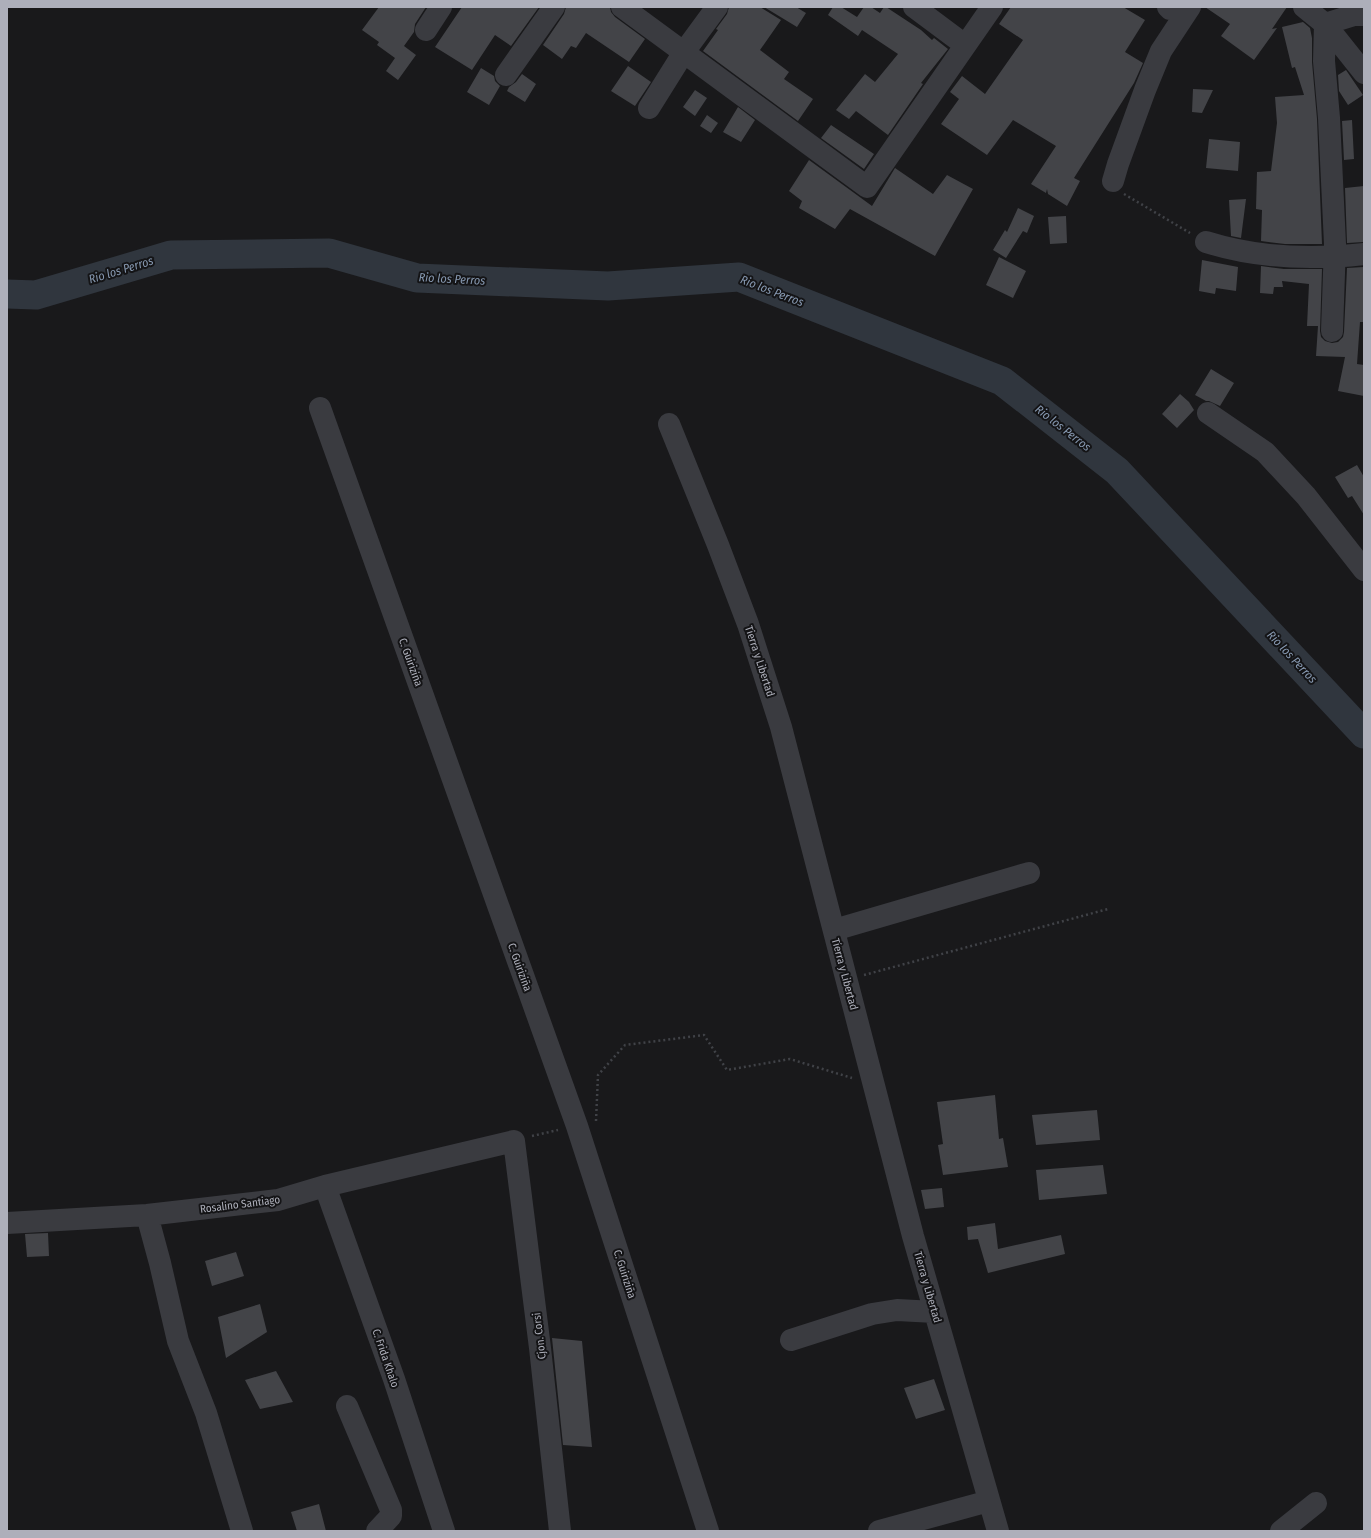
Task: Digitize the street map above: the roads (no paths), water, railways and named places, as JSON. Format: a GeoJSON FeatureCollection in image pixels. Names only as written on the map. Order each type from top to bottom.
{"type":"FeatureCollection","features":[{"type":"Feature","properties":{"kind":"street"},"geometry":{"type":"LineString","coordinates":[[426,30],[441,7]]}},
{"type":"Feature","properties":{"kind":"street"},"geometry":{"type":"LineString","coordinates":[[506,75],[554,7]]}},
{"type":"Feature","properties":{"kind":"street"},"geometry":{"type":"LineString","coordinates":[[622,7],[867,187],[992,7]]}},
{"type":"Feature","properties":{"kind":"street"},"geometry":{"type":"LineString","coordinates":[[649,108],[684,52],[717,7]]}},
{"type":"Feature","properties":{"kind":"street"},"geometry":{"type":"LineString","coordinates":[[914,7],[965,45]]}},
{"type":"Feature","properties":{"kind":"street"},"geometry":{"type":"LineString","coordinates":[[1168,7],[1170,9],[1171,7]]}},
{"type":"Feature","properties":{"kind":"street"},"geometry":{"type":"LineString","coordinates":[[1113,181],[1145,90],[1161,51],[1190,7]]}},
{"type":"Feature","properties":{"kind":"street"},"geometry":{"type":"LineString","coordinates":[[1304,7],[1325,24],[1364,73]]}},
{"type":"Feature","properties":{"kind":"street"},"geometry":{"type":"LineString","coordinates":[[1325,24],[1354,15],[1364,14]]}},
{"type":"Feature","properties":{"kind":"street"},"geometry":{"type":"LineString","coordinates":[[1325,24],[1324,61],[1329,118],[1334,258],[1332,331]]}},
{"type":"Feature","properties":{"kind":"street"},"geometry":{"type":"LineString","coordinates":[[1206,242],[1228,249],[1288,257],[1334,258],[1364,254]]}},
{"type":"Feature","properties":{"kind":"street","name":"C. Guiriziña"},"geometry":{"type":"LineString","coordinates":[[320,408],[577,1126],[708,1531]]}},
{"type":"Feature","properties":{"kind":"street"},"geometry":{"type":"LineString","coordinates":[[1208,413],[1265,452],[1306,496],[1364,570]]}},
{"type":"Feature","properties":{"kind":"street","name":"Tierra y Libertad"},"geometry":{"type":"LineString","coordinates":[[669,424],[718,544],[748,624],[781,727],[913,1236],[998,1531]]}},
{"type":"Feature","properties":{"kind":"street"},"geometry":{"type":"LineString","coordinates":[[834,930],[1029,873]]}},
{"type":"Feature","properties":{"kind":"street","name":"Rosalino Santiago"},"geometry":{"type":"LineString","coordinates":[[7,1223],[147,1215],[278,1200],[325,1186],[514,1141]]}},
{"type":"Feature","properties":{"kind":"street","name":"Cjon. Corsi"},"geometry":{"type":"LineString","coordinates":[[514,1141],[540,1348],[560,1531]]}},
{"type":"Feature","properties":{"kind":"street","name":"C. Frida Khalo"},"geometry":{"type":"LineString","coordinates":[[325,1186],[394,1379],[444,1531]]}},
{"type":"Feature","properties":{"kind":"street"},"geometry":{"type":"LineString","coordinates":[[147,1215],[178,1341],[206,1413],[242,1531]]}},
{"type":"Feature","properties":{"kind":"street"},"geometry":{"type":"LineString","coordinates":[[790,1340],[872,1314],[897,1310],[935,1312]]}},
{"type":"Feature","properties":{"kind":"street"},"geometry":{"type":"LineString","coordinates":[[347,1406],[392,1510],[391,1516],[377,1531]]}},
{"type":"Feature","properties":{"kind":"street"},"geometry":{"type":"LineString","coordinates":[[879,1531],[989,1501]]}},
{"type":"Feature","properties":{"kind":"street"},"geometry":{"type":"LineString","coordinates":[[1281,1531],[1316,1503]]}},
{"type":"Feature","properties":{"kind":"waterway","name":"Rio los Perros"},"geometry":{"type":"LineString","coordinates":[[7,294],[36,295],[171,255],[329,253],[417,278],[608,286],[739,277],[1002,381],[1117,471],[1364,734]]}}]}
